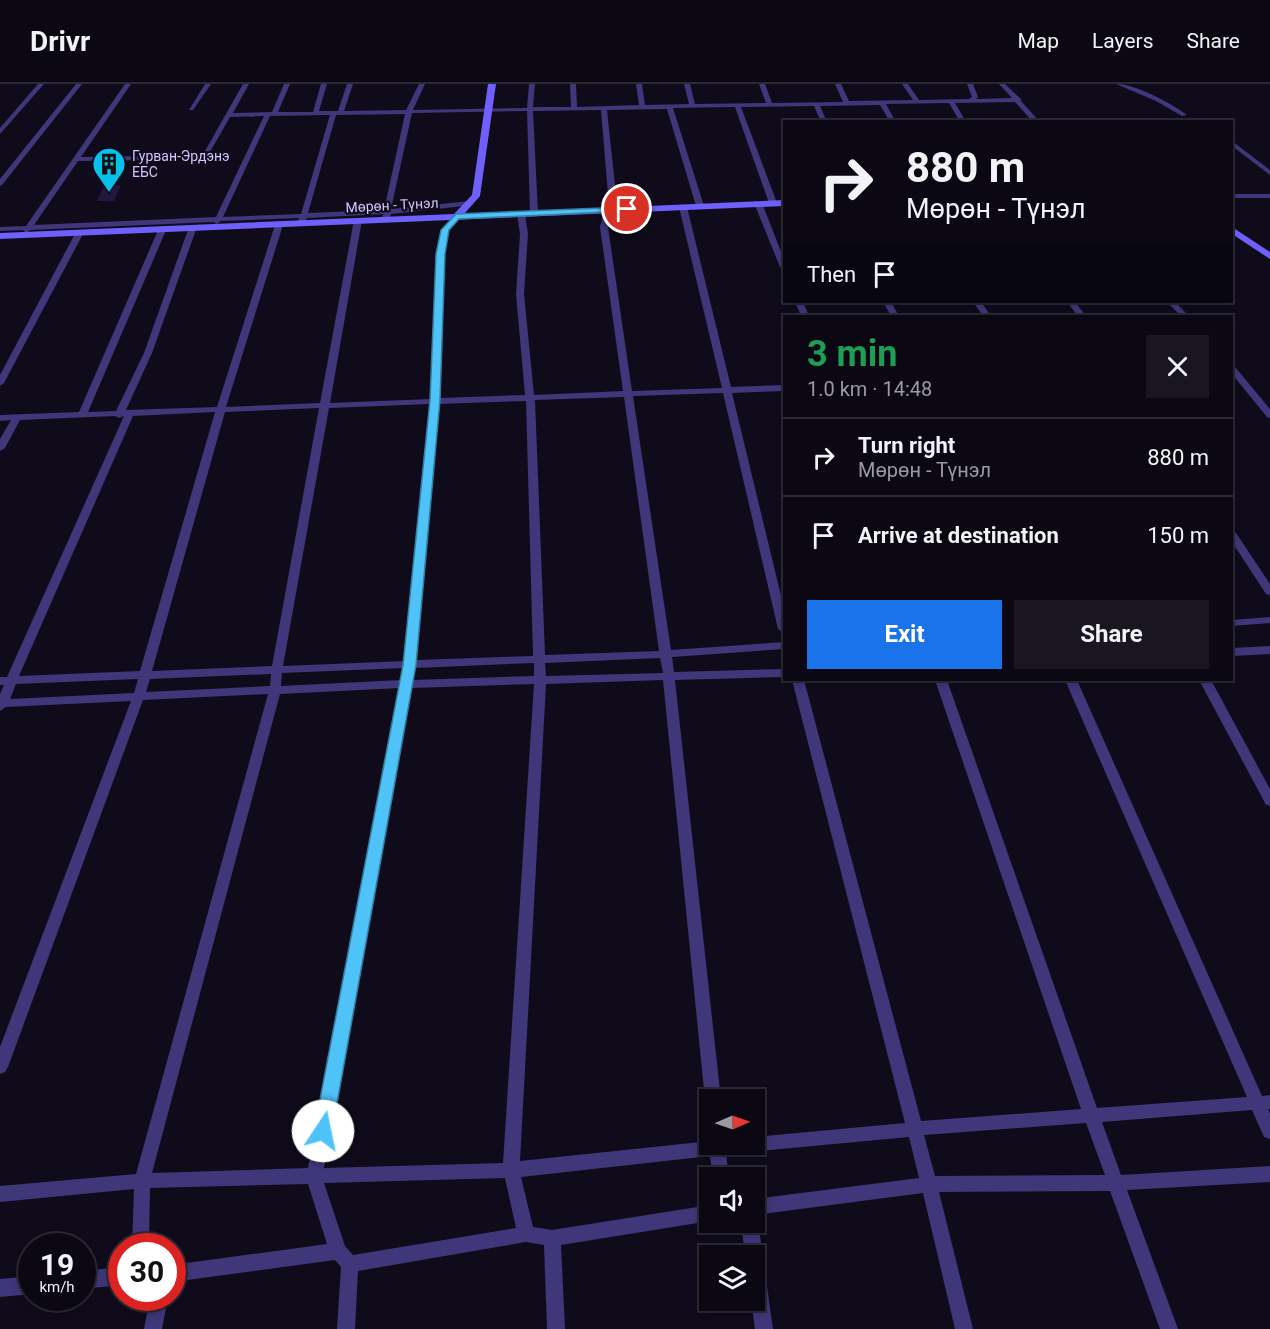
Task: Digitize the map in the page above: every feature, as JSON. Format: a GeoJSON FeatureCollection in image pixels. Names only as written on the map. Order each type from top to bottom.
{"type":"FeatureCollection","features":[{"type":"Feature","properties":{"kind":"street"},"geometry":{"type":"LineString","coordinates":[[0,132],[41,84]]}},
{"type":"Feature","properties":{"kind":"street"},"geometry":{"type":"LineString","coordinates":[[0,184],[79,84]]}},
{"type":"Feature","properties":{"kind":"street"},"geometry":{"type":"LineString","coordinates":[[26,231],[128,84]]}},
{"type":"Feature","properties":{"kind":"street"},"geometry":{"type":"LineString","coordinates":[[191,109],[208,84]]}},
{"type":"Feature","properties":{"kind":"street"},"geometry":{"type":"LineString","coordinates":[[204,158],[246,84]]}},
{"type":"Feature","properties":{"kind":"street"},"geometry":{"type":"LineString","coordinates":[[215,227],[287,84]]}},
{"type":"Feature","properties":{"kind":"street"},"geometry":{"type":"LineString","coordinates":[[316,112],[324,84]]}},
{"type":"Feature","properties":{"kind":"street"},"geometry":{"type":"LineString","coordinates":[[303,219],[338,112],[350,84]]}},
{"type":"Feature","properties":{"kind":"street"},"geometry":{"type":"LineString","coordinates":[[386,216],[409,111],[422,84]]}},
{"type":"Feature","properties":{"kind":"street"},"geometry":{"type":"LineString","coordinates":[[346,1329],[344,1258],[315,1178],[410,665],[435,400],[442,242],[445,230],[476,196],[492,84]]}},
{"type":"Feature","properties":{"kind":"street"},"geometry":{"type":"LineString","coordinates":[[532,84],[530,108],[534,213]]}},
{"type":"Feature","properties":{"kind":"street"},"geometry":{"type":"LineString","coordinates":[[573,84],[574,108]]}},
{"type":"Feature","properties":{"kind":"street"},"geometry":{"type":"LineString","coordinates":[[639,84],[642,106]]}},
{"type":"Feature","properties":{"kind":"street"},"geometry":{"type":"LineString","coordinates":[[687,84],[692,105]]}},
{"type":"Feature","properties":{"kind":"street"},"geometry":{"type":"LineString","coordinates":[[762,84],[769,104]]}},
{"type":"Feature","properties":{"kind":"street"},"geometry":{"type":"LineString","coordinates":[[838,84],[847,103]]}},
{"type":"Feature","properties":{"kind":"street"},"geometry":{"type":"LineString","coordinates":[[905,84],[916,102]]}},
{"type":"Feature","properties":{"kind":"street"},"geometry":{"type":"LineString","coordinates":[[970,84],[975,98],[971,101]]}},
{"type":"Feature","properties":{"kind":"street"},"geometry":{"type":"LineString","coordinates":[[1002,84],[1035,120]]}},
{"type":"Feature","properties":{"kind":"street"},"geometry":{"type":"LineString","coordinates":[[1119,84],[1158,100],[1184,115]]}},
{"type":"Feature","properties":{"kind":"street"},"geometry":{"type":"LineString","coordinates":[[1140,84],[1191,120]]}},
{"type":"Feature","properties":{"kind":"street"},"geometry":{"type":"LineString","coordinates":[[229,115],[1019,100]]}},
{"type":"Feature","properties":{"kind":"street"},"geometry":{"type":"LineString","coordinates":[[951,101],[962,120]]}},
{"type":"Feature","properties":{"kind":"street"},"geometry":{"type":"LineString","coordinates":[[816,103],[823,120]]}},
{"type":"Feature","properties":{"kind":"street"},"geometry":{"type":"LineString","coordinates":[[882,103],[892,120]]}},
{"type":"Feature","properties":{"kind":"street"},"geometry":{"type":"LineString","coordinates":[[737,104],[773,203]]}},
{"type":"Feature","properties":{"kind":"street"},"geometry":{"type":"LineString","coordinates":[[669,106],[700,206]]}},
{"type":"Feature","properties":{"kind":"street"},"geometry":{"type":"LineString","coordinates":[[604,107],[612,194],[604,227],[626,394],[669,677],[712,1089]]}},
{"type":"Feature","properties":{"kind":"street"},"geometry":{"type":"LineString","coordinates":[[1233,145],[1270,173]]}},
{"type":"Feature","properties":{"kind":"street"},"geometry":{"type":"LineString","coordinates":[[75,159],[156,158]]}},
{"type":"Feature","properties":{"kind":"street"},"geometry":{"type":"LineString","coordinates":[[1233,196],[1270,196]]}},
{"type":"Feature","properties":{"kind":"street","name":"Мөрөн - Түнэл"},"geometry":{"type":"LineString","coordinates":[[0,236],[26,231],[80,232],[279,225],[303,219],[358,220],[386,216],[521,214],[783,202]]}},
{"type":"Feature","properties":{"kind":"street"},"geometry":{"type":"LineString","coordinates":[[0,229],[26,231],[219,217],[303,219],[386,216],[470,203]]}},
{"type":"Feature","properties":{"kind":"street"},"geometry":{"type":"LineString","coordinates":[[758,203],[783,265]]}},
{"type":"Feature","properties":{"kind":"street"},"geometry":{"type":"LineString","coordinates":[[682,207],[783,625]]}},
{"type":"Feature","properties":{"kind":"street"},"geometry":{"type":"LineString","coordinates":[[521,214],[524,234],[520,294],[530,397],[540,680],[511,1170],[526,1234]]}},
{"type":"Feature","properties":{"kind":"street"},"geometry":{"type":"LineString","coordinates":[[141,1233],[142,1181],[275,692],[277,669],[323,405],[358,220]]}},
{"type":"Feature","properties":{"kind":"street"},"geometry":{"type":"LineString","coordinates":[[0,1067],[139,696],[221,409],[279,225]]}},
{"type":"Feature","properties":{"kind":"street"},"geometry":{"type":"LineString","coordinates":[[194,227],[124,415],[6,680],[1,704],[406,684],[783,673]]}},
{"type":"Feature","properties":{"kind":"street"},"geometry":{"type":"LineString","coordinates":[[82,416],[163,228]]}},
{"type":"Feature","properties":{"kind":"street"},"geometry":{"type":"LineString","coordinates":[[1233,231],[1270,256]]}},
{"type":"Feature","properties":{"kind":"street"},"geometry":{"type":"LineString","coordinates":[[0,382],[80,232]]}},
{"type":"Feature","properties":{"kind":"street"},"geometry":{"type":"LineString","coordinates":[[1072,303],[1081,315]]}},
{"type":"Feature","properties":{"kind":"street"},"geometry":{"type":"LineString","coordinates":[[1172,303],[1184,315]]}},
{"type":"Feature","properties":{"kind":"street"},"geometry":{"type":"LineString","coordinates":[[1233,370],[1270,416]]}},
{"type":"Feature","properties":{"kind":"street"},"geometry":{"type":"LineString","coordinates":[[0,418],[783,388]]}},
{"type":"Feature","properties":{"kind":"street"},"geometry":{"type":"LineString","coordinates":[[0,448],[17,417]]}},
{"type":"Feature","properties":{"kind":"street"},"geometry":{"type":"LineString","coordinates":[[1233,536],[1270,592]]}},
{"type":"Feature","properties":{"kind":"street"},"geometry":{"type":"LineString","coordinates":[[1233,623],[1270,620]]}},
{"type":"Feature","properties":{"kind":"street"},"geometry":{"type":"LineString","coordinates":[[6,680],[664,654],[783,645]]}},
{"type":"Feature","properties":{"kind":"street"},"geometry":{"type":"LineString","coordinates":[[1233,652],[1270,650]]}},
{"type":"Feature","properties":{"kind":"street"},"geometry":{"type":"LineString","coordinates":[[798,681],[929,1184],[964,1329]]}},
{"type":"Feature","properties":{"kind":"street"},"geometry":{"type":"LineString","coordinates":[[941,681],[1091,1115],[1118,1183],[1169,1329]]}},
{"type":"Feature","properties":{"kind":"street"},"geometry":{"type":"LineString","coordinates":[[1071,681],[1263,1102],[1270,1132]]}},
{"type":"Feature","properties":{"kind":"street"},"geometry":{"type":"LineString","coordinates":[[1206,681],[1270,801]]}},
{"type":"Feature","properties":{"kind":"street"},"geometry":{"type":"LineString","coordinates":[[765,1143],[1263,1102]]}},
{"type":"Feature","properties":{"kind":"street"},"geometry":{"type":"LineString","coordinates":[[0,1194],[142,1181],[315,1178],[511,1170],[699,1148]]}},
{"type":"Feature","properties":{"kind":"street"},"geometry":{"type":"LineString","coordinates":[[765,1206],[929,1184],[1118,1183],[1270,1174]]}},
{"type":"Feature","properties":{"kind":"street"},"geometry":{"type":"LineString","coordinates":[[186,1273],[344,1258],[526,1234],[552,1238],[699,1215]]}},
{"type":"Feature","properties":{"kind":"street"},"geometry":{"type":"LineString","coordinates":[[552,1238],[556,1329]]}},
{"type":"Feature","properties":{"kind":"street"},"geometry":{"type":"LineString","coordinates":[[0,1288],[18,1286]]}},
{"type":"Feature","properties":{"kind":"street"},"geometry":{"type":"LineString","coordinates":[[153,1329],[156,1311]]}},
{"type":"Feature","properties":{"kind":"street"},"geometry":{"type":"LineString","coordinates":[[761,1311],[764,1329]]}},
{"type":"Feature","properties":{"kind":"building","name":"Гурван-Эрдэнэ ЕБС"},"geometry":{"type":"Polygon","coordinates":[[[121,185],[114,201],[97,201],[104,186],[121,185]]]}},
{"type":"Feature","properties":{"kind":"place","name":"Гурван-Эрдэнэ ЕБС"},"geometry":{"type":"Point","coordinates":[109,193]}},
{"type":"Feature","properties":{"kind":"route"},"geometry":{"type":"LineString","coordinates":[[323,1131],[410,665],[435,400],[440,254],[445,230],[456,216],[627,209]]}}]}
